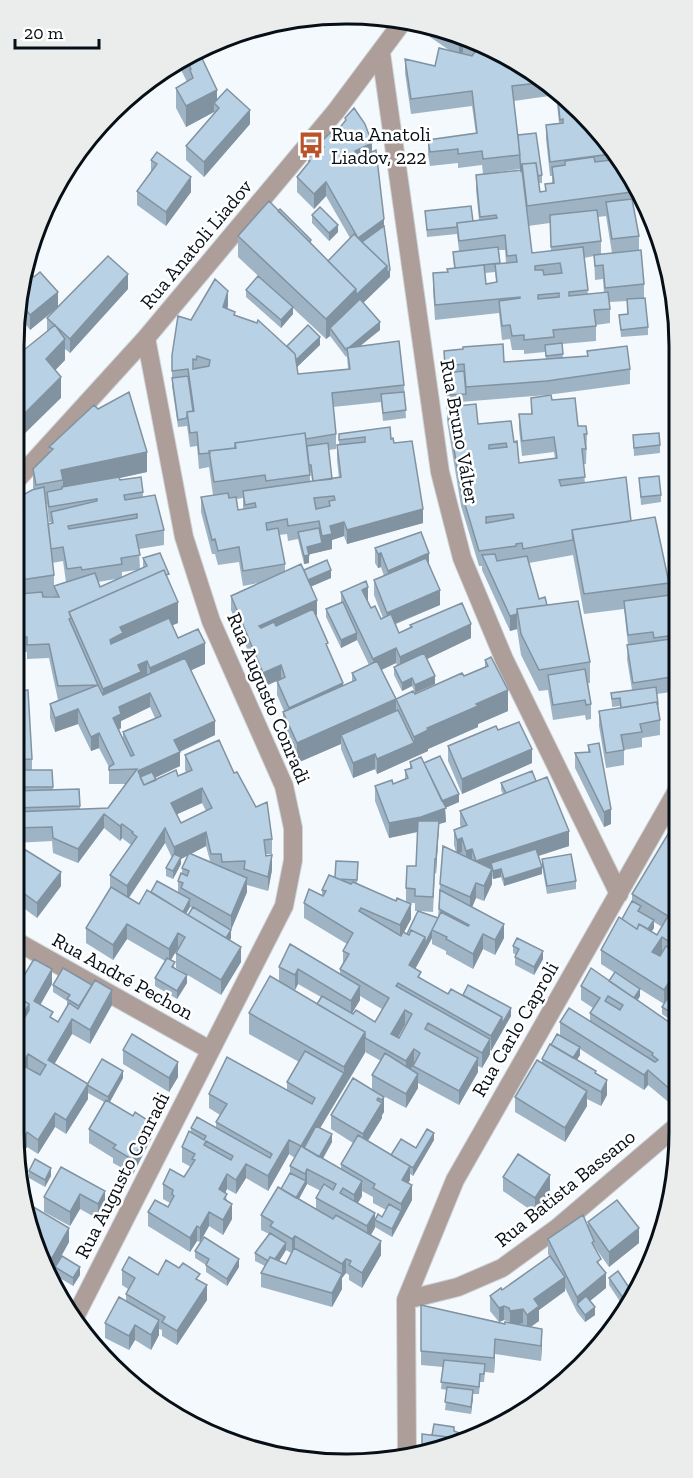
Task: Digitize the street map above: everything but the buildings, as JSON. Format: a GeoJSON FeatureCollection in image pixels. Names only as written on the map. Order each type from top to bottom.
{"type":"FeatureCollection","features":[{"type":"Feature","properties":{"kind":"street","name":"Rua Anatoli Liadov"},"geometry":{"type":"LineString","coordinates":[[24,472],[146,338],[336,111],[398,28]]}},
{"type":"Feature","properties":{"kind":"street","name":"Rua Bruno Válter"},"geometry":{"type":"LineString","coordinates":[[381,53],[440,472],[462,558],[504,659],[619,894]]}},
{"type":"Feature","properties":{"kind":"street","name":"Rua Augusto Conradi"},"geometry":{"type":"LineString","coordinates":[[78,1311],[284,906],[293,860],[293,828],[284,786],[211,621],[184,537],[146,338]]}},
{"type":"Feature","properties":{"kind":"street","name":"Rua Carlo Caproli"},"geometry":{"type":"LineString","coordinates":[[406,1300],[454,1180],[669,805]]}},
{"type":"Feature","properties":{"kind":"street","name":"Rua André Pechon"},"geometry":{"type":"LineString","coordinates":[[24,946],[210,1050]]}},
{"type":"Feature","properties":{"kind":"street","name":"Rua Batista Bassano"},"geometry":{"type":"LineString","coordinates":[[406,1300],[458,1287],[502,1268],[557,1228],[669,1133]]}},
{"type":"Feature","properties":{"kind":"street"},"geometry":{"type":"LineString","coordinates":[[406,1300],[407,1448]]}},
{"type":"Feature","properties":{"kind":"place","name":"Rua Anatoli Liadov, 222"},"geometry":{"type":"Point","coordinates":[311,145]}}]}
